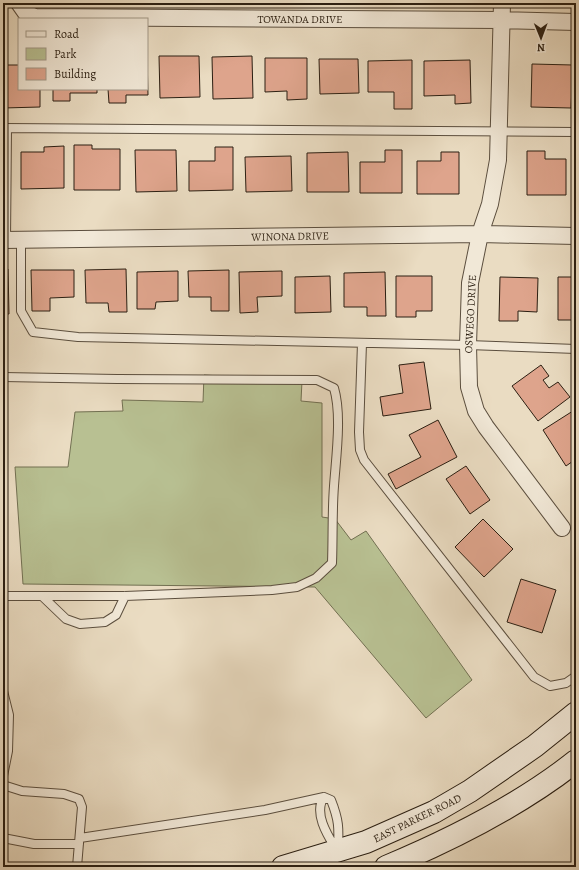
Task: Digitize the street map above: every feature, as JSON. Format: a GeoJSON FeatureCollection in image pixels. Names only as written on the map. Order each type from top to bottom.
{"type":"FeatureCollection","features":[{"type":"Feature","properties":{"kind":"main road","name":"EAST PARKER ROAD"},"geometry":{"type":"LineString","coordinates":[[282,867],[339,859],[366,842],[434,812],[470,791],[536,746],[576,713]]}},
{"type":"Feature","properties":{"kind":"main road"},"geometry":{"type":"LineString","coordinates":[[386,867],[432,848],[497,814],[556,777],[576,761]]}},
{"type":"Feature","properties":{"kind":"street","name":"OSWEGO DRIVE"},"geometry":{"type":"LineString","coordinates":[[502,3],[498,160],[490,204],[480,234],[470,283],[468,345],[469,387],[476,411],[486,427],[562,528]]}},
{"type":"Feature","properties":{"kind":"street","name":"TOWANDA DRIVE"},"geometry":{"type":"LineString","coordinates":[[22,8],[35,17],[502,20],[576,22]]}},
{"type":"Feature","properties":{"kind":"street","name":"WINONA DRIVE"},"geometry":{"type":"LineString","coordinates":[[10,240],[480,234],[576,236]]}},
{"type":"Feature","properties":{"kind":"lane"},"geometry":{"type":"LineString","coordinates":[[576,132],[5,128],[10,240],[21,311],[33,332],[78,337],[468,345],[576,349]]}},
{"type":"Feature","properties":{"kind":"lane"},"geometry":{"type":"LineString","coordinates":[[362,343],[359,432],[360,450],[364,460],[534,677],[550,686],[566,683],[576,676]]}},
{"type":"Feature","properties":{"kind":"lane"},"geometry":{"type":"LineString","coordinates":[[3,377],[317,380],[334,388],[338,399],[337,461],[334,486],[332,563],[316,578],[297,587],[272,590],[125,596],[3,596]]}},
{"type":"Feature","properties":{"kind":"lane"},"geometry":{"type":"LineString","coordinates":[[43,597],[66,619],[80,624],[105,622],[116,615],[125,596]]}},
{"type":"Feature","properties":{"kind":"lane"},"geometry":{"type":"LineString","coordinates":[[3,691],[9,714],[8,751],[3,776]]}},
{"type":"Feature","properties":{"kind":"lane"},"geometry":{"type":"LineString","coordinates":[[3,785],[22,791],[64,794],[78,800],[82,807],[78,867]]}},
{"type":"Feature","properties":{"kind":"lane"},"geometry":{"type":"LineString","coordinates":[[3,838],[34,844],[79,841],[265,810],[324,797],[331,800],[338,820],[339,859]]}},
{"type":"Feature","properties":{"kind":"lane"},"geometry":{"type":"LineString","coordinates":[[324,797],[320,811],[324,828],[339,859]]}},
{"type":"Feature","properties":{"kind":"green space"},"geometry":{"type":"Polygon","coordinates":[[[204,375],[302,381],[301,401],[322,403],[322,517],[335,519],[351,540],[366,531],[472,680],[426,718],[315,587],[23,584],[15,467],[68,467],[75,412],[123,411],[122,400],[203,402],[204,375]]]}},
{"type":"Feature","properties":{"kind":"building"},"geometry":{"type":"Polygon","coordinates":[[[159,56],[199,56],[200,97],[160,98],[159,56]]]}},
{"type":"Feature","properties":{"kind":"building"},"geometry":{"type":"Polygon","coordinates":[[[252,56],[253,98],[213,99],[212,57],[252,56]]]}},
{"type":"Feature","properties":{"kind":"building"},"geometry":{"type":"Polygon","coordinates":[[[265,58],[307,58],[307,99],[287,100],[287,91],[265,92],[265,58]]]}},
{"type":"Feature","properties":{"kind":"building"},"geometry":{"type":"Polygon","coordinates":[[[319,59],[358,59],[359,93],[320,94],[319,59]]]}},
{"type":"Feature","properties":{"kind":"building"},"geometry":{"type":"Polygon","coordinates":[[[412,60],[412,109],[394,109],[394,92],[368,92],[368,61],[412,60]]]}},
{"type":"Feature","properties":{"kind":"building"},"geometry":{"type":"Polygon","coordinates":[[[470,60],[471,103],[455,104],[455,95],[424,96],[424,61],[470,60]]]}},
{"type":"Feature","properties":{"kind":"building"},"geometry":{"type":"Polygon","coordinates":[[[532,64],[573,65],[571,108],[531,107],[532,64]]]}},
{"type":"Feature","properties":{"kind":"building"},"geometry":{"type":"Polygon","coordinates":[[[3,65],[18,65],[18,90],[40,90],[40,107],[3,108],[3,65]]]}},
{"type":"Feature","properties":{"kind":"building"},"geometry":{"type":"Polygon","coordinates":[[[53,90],[97,90],[97,93],[70,93],[70,101],[53,101],[53,90]]]}},
{"type":"Feature","properties":{"kind":"building"},"geometry":{"type":"Polygon","coordinates":[[[108,90],[148,90],[148,95],[126,95],[126,103],[109,103],[108,90]]]}},
{"type":"Feature","properties":{"kind":"building"},"geometry":{"type":"Polygon","coordinates":[[[74,145],[92,145],[92,149],[120,149],[120,190],[74,190],[74,145]]]}},
{"type":"Feature","properties":{"kind":"building"},"geometry":{"type":"Polygon","coordinates":[[[64,146],[64,188],[21,189],[21,152],[44,152],[44,147],[64,146]]]}},
{"type":"Feature","properties":{"kind":"building"},"geometry":{"type":"Polygon","coordinates":[[[215,147],[233,147],[233,190],[189,191],[189,161],[215,161],[215,147]]]}},
{"type":"Feature","properties":{"kind":"building"},"geometry":{"type":"Polygon","coordinates":[[[135,150],[176,150],[177,191],[136,192],[135,150]]]}},
{"type":"Feature","properties":{"kind":"building"},"geometry":{"type":"Polygon","coordinates":[[[385,150],[402,150],[402,193],[360,193],[360,162],[385,162],[385,150]]]}},
{"type":"Feature","properties":{"kind":"building"},"geometry":{"type":"Polygon","coordinates":[[[527,151],[545,151],[545,159],[566,159],[566,195],[527,195],[527,151]]]}},
{"type":"Feature","properties":{"kind":"building"},"geometry":{"type":"Polygon","coordinates":[[[348,152],[349,192],[307,192],[307,153],[348,152]]]}},
{"type":"Feature","properties":{"kind":"building"},"geometry":{"type":"Polygon","coordinates":[[[441,152],[459,152],[459,194],[417,194],[417,161],[441,161],[441,152]]]}},
{"type":"Feature","properties":{"kind":"building"},"geometry":{"type":"Polygon","coordinates":[[[291,156],[292,191],[246,192],[245,157],[291,156]]]}},
{"type":"Feature","properties":{"kind":"building"},"geometry":{"type":"Polygon","coordinates":[[[3,269],[8,269],[9,314],[3,314],[3,269]]]}},
{"type":"Feature","properties":{"kind":"building"},"geometry":{"type":"Polygon","coordinates":[[[126,269],[127,312],[109,312],[108,303],[86,303],[85,270],[126,269]]]}},
{"type":"Feature","properties":{"kind":"building"},"geometry":{"type":"Polygon","coordinates":[[[31,270],[74,270],[74,297],[50,298],[50,311],[32,311],[31,270]]]}},
{"type":"Feature","properties":{"kind":"building"},"geometry":{"type":"Polygon","coordinates":[[[229,270],[229,311],[211,311],[211,297],[189,297],[188,271],[229,270]]]}},
{"type":"Feature","properties":{"kind":"building"},"geometry":{"type":"Polygon","coordinates":[[[178,271],[178,301],[156,302],[155,309],[137,309],[137,272],[178,271]]]}},
{"type":"Feature","properties":{"kind":"building"},"geometry":{"type":"Polygon","coordinates":[[[282,271],[282,296],[257,297],[258,312],[240,313],[239,272],[282,271]]]}},
{"type":"Feature","properties":{"kind":"building"},"geometry":{"type":"Polygon","coordinates":[[[385,272],[386,316],[367,316],[367,307],[344,307],[344,273],[385,272]]]}},
{"type":"Feature","properties":{"kind":"building"},"geometry":{"type":"Polygon","coordinates":[[[330,276],[331,312],[295,313],[295,277],[330,276]]]}},
{"type":"Feature","properties":{"kind":"building"},"geometry":{"type":"Polygon","coordinates":[[[396,276],[432,276],[432,311],[416,311],[416,317],[396,317],[396,276]]]}},
{"type":"Feature","properties":{"kind":"building"},"geometry":{"type":"Polygon","coordinates":[[[500,277],[538,278],[537,312],[518,311],[518,321],[499,321],[500,277]]]}},
{"type":"Feature","properties":{"kind":"building"},"geometry":{"type":"Polygon","coordinates":[[[558,277],[576,277],[576,320],[558,320],[558,277]]]}},
{"type":"Feature","properties":{"kind":"building"},"geometry":{"type":"Polygon","coordinates":[[[424,362],[431,409],[383,416],[380,397],[403,393],[399,365],[424,362]]]}},
{"type":"Feature","properties":{"kind":"building"},"geometry":{"type":"Polygon","coordinates":[[[541,365],[549,376],[543,380],[549,388],[558,382],[570,397],[538,421],[512,386],[541,365]]]}},
{"type":"Feature","properties":{"kind":"building"},"geometry":{"type":"Polygon","coordinates":[[[576,409],[576,459],[566,466],[543,430],[576,409]]]}},
{"type":"Feature","properties":{"kind":"building"},"geometry":{"type":"Polygon","coordinates":[[[438,420],[457,457],[396,489],[388,474],[421,457],[409,435],[438,420]]]}},
{"type":"Feature","properties":{"kind":"building"},"geometry":{"type":"Polygon","coordinates":[[[466,466],[490,500],[470,514],[446,479],[466,466]]]}},
{"type":"Feature","properties":{"kind":"building"},"geometry":{"type":"Polygon","coordinates":[[[483,519],[513,549],[484,577],[455,547],[483,519]]]}},
{"type":"Feature","properties":{"kind":"building"},"geometry":{"type":"Polygon","coordinates":[[[521,579],[556,590],[542,633],[507,622],[521,579]]]}}]}
